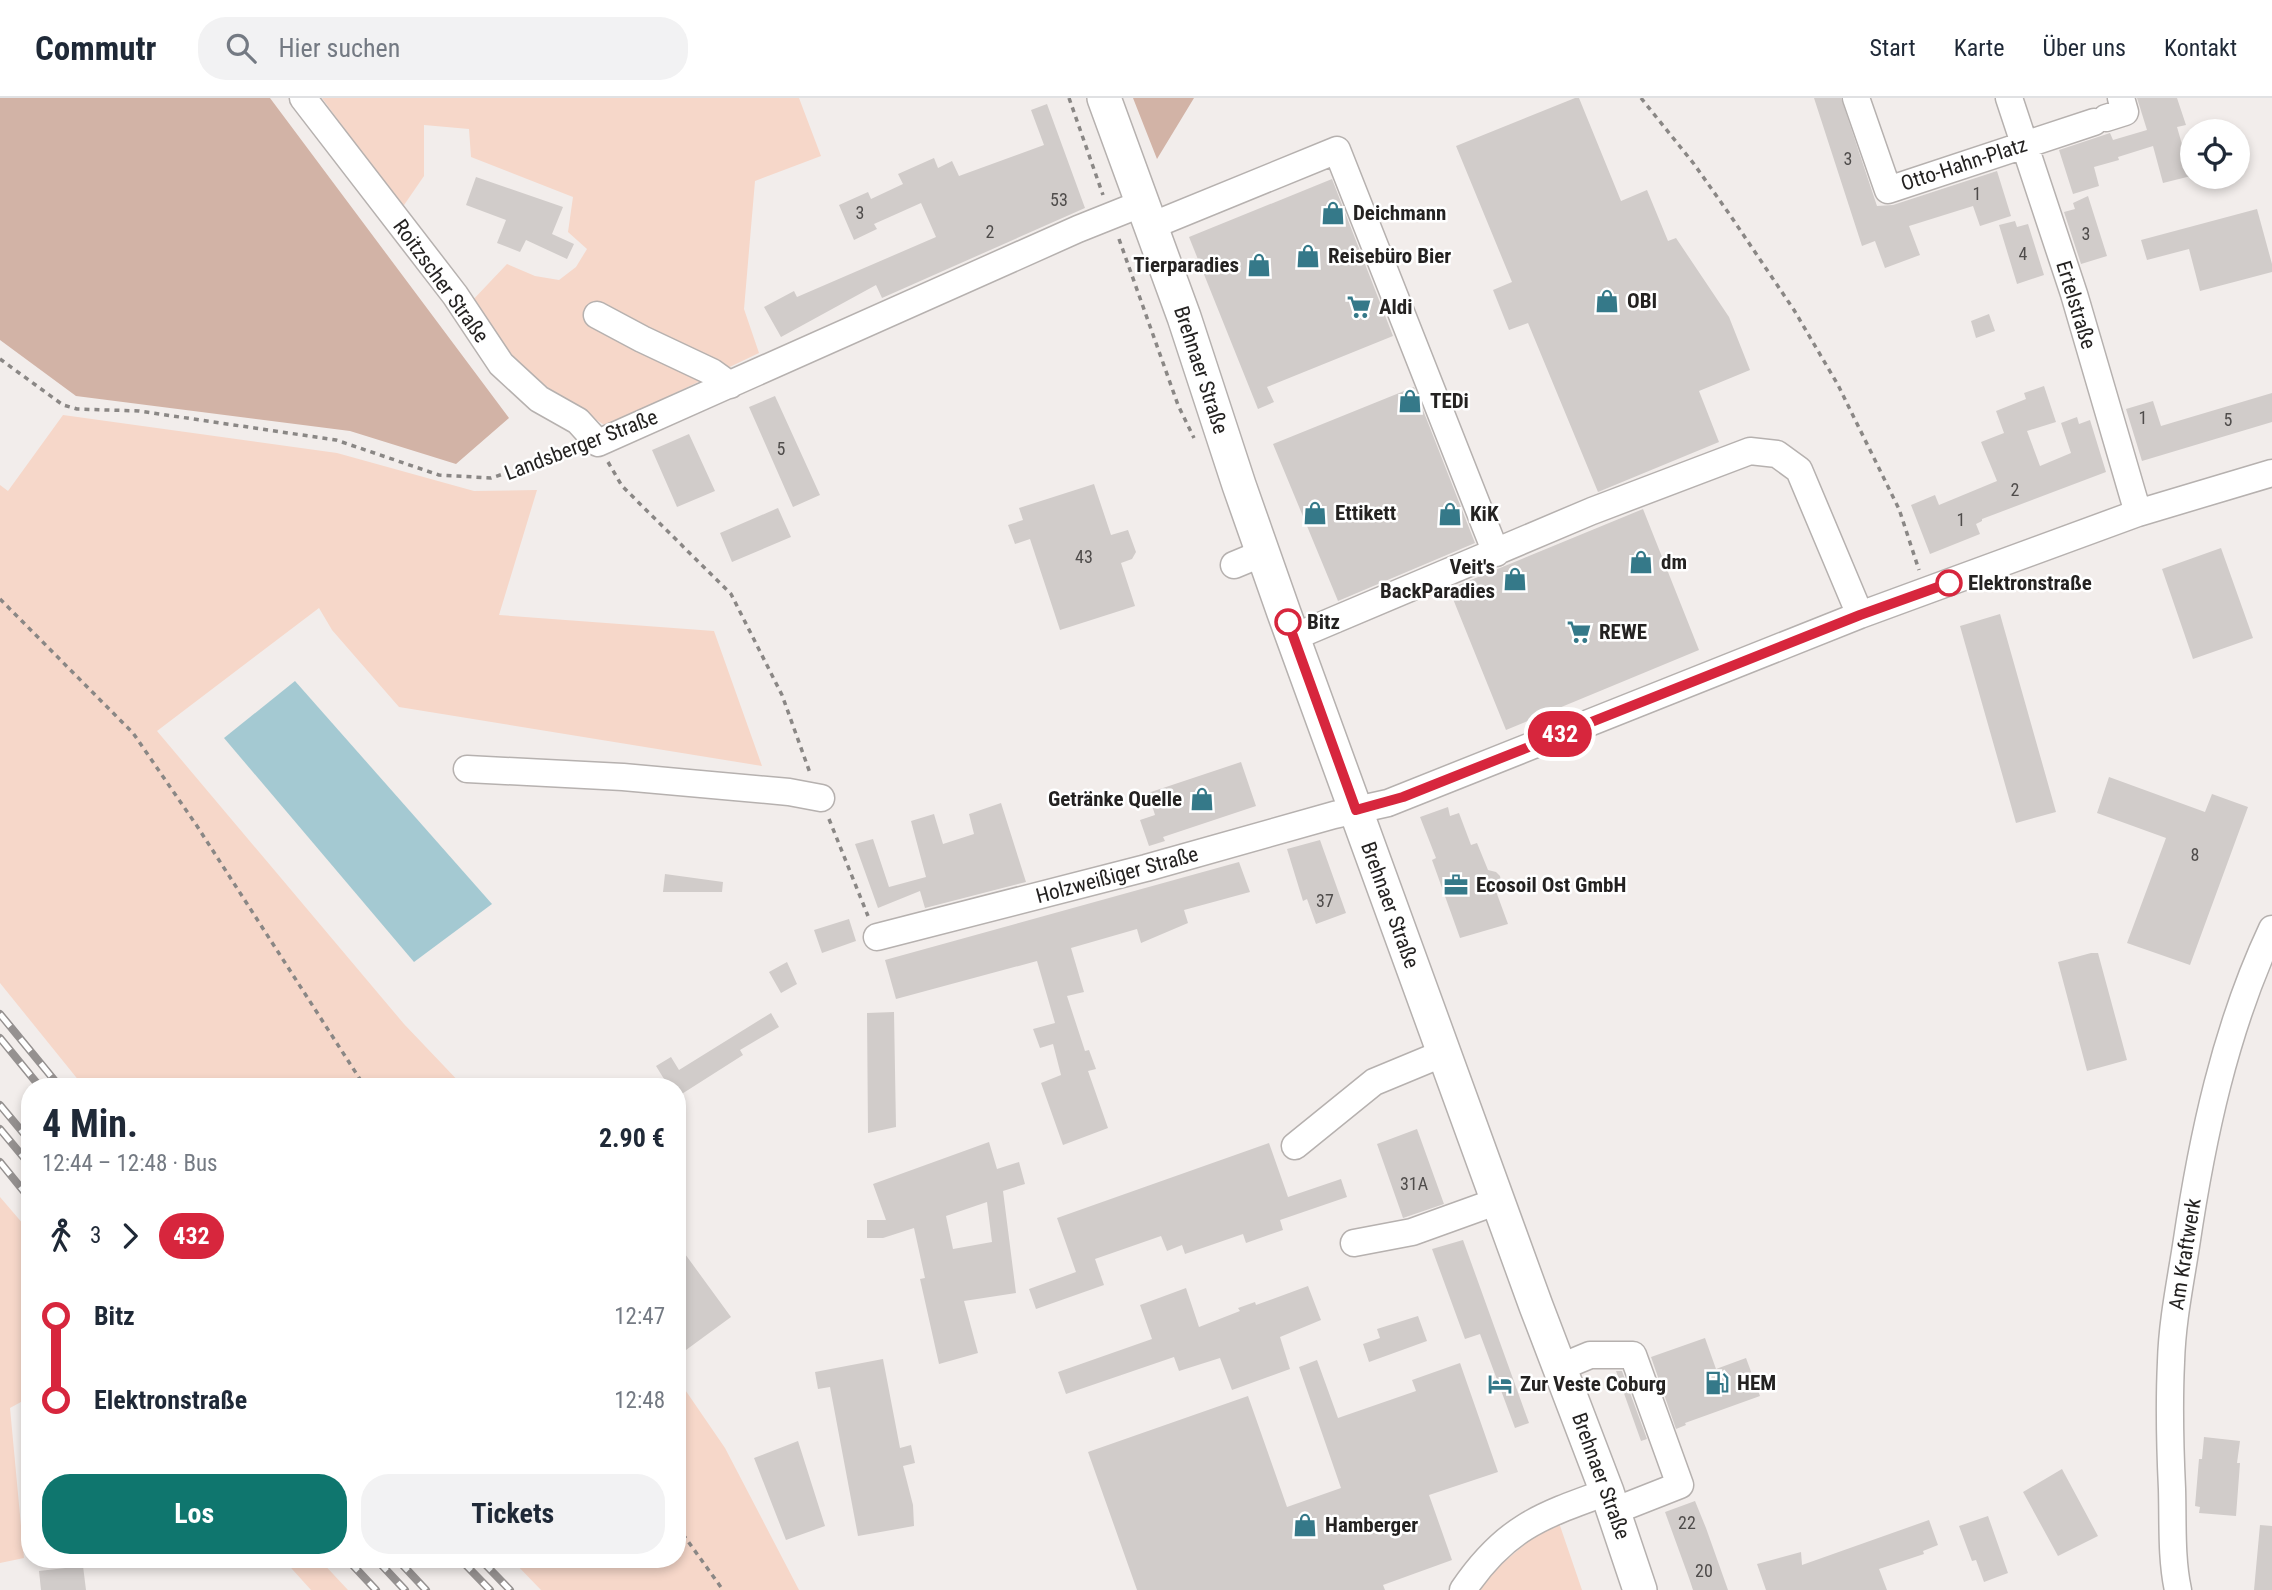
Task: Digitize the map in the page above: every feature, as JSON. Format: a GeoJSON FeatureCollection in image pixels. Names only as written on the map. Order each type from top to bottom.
{"type":"FeatureCollection","features":[{"type":"Feature","properties":{"kind":"main road","name":"Brehnaer Straße"},"geometry":{"type":"LineString","coordinates":[[1104,98],[1184,317],[1249,559],[1294,637],[1498,1201],[1611,1501],[1640,1590]]}},
{"type":"Feature","properties":{"kind":"street","name":"Roitzscher Straße"},"geometry":{"type":"LineString","coordinates":[[303,98],[455,295],[501,364],[539,399],[578,421],[598,443]]}},
{"type":"Feature","properties":{"kind":"street","name":"Otto-Hahn-Platz"},"geometry":{"type":"LineString","coordinates":[[1856,98],[1888,190],[2023,145],[2107,113]]}},
{"type":"Feature","properties":{"kind":"street","name":"Ertelstraße"},"geometry":{"type":"LineString","coordinates":[[2009,98],[2074,294],[2138,513]]}},
{"type":"Feature","properties":{"kind":"street","name":"Landsberger Straße"},"geometry":{"type":"LineString","coordinates":[[598,443],[1110,216],[1147,215],[1337,150],[1496,553]]}},
{"type":"Feature","properties":{"kind":"street"},"geometry":{"type":"LineString","coordinates":[[597,315],[712,372],[730,385]]}},
{"type":"Feature","properties":{"kind":"street"},"geometry":{"type":"LineString","coordinates":[[1294,637],[1592,511],[1750,451],[1777,454],[1799,470],[1860,615]]}},
{"type":"Feature","properties":{"kind":"street"},"geometry":{"type":"LineString","coordinates":[[1356,810],[1403,797],[1860,615],[2138,513],[2272,473]]}},
{"type":"Feature","properties":{"kind":"street"},"geometry":{"type":"LineString","coordinates":[[467,769],[623,777],[789,792],[821,798]]}},
{"type":"Feature","properties":{"kind":"street","name":"Holzweißiger Straße"},"geometry":{"type":"LineString","coordinates":[[877,937],[1143,860],[1356,810]]}},
{"type":"Feature","properties":{"kind":"street","name":"Am Kraftwerk"},"geometry":{"type":"LineString","coordinates":[[2178,1590],[2171,1469],[2171,1361],[2179,1286],[2216,1088],[2230,1038],[2272,929]]}},
{"type":"Feature","properties":{"kind":"street"},"geometry":{"type":"LineString","coordinates":[[1295,1146],[1374,1082],[1444,1053]]}},
{"type":"Feature","properties":{"kind":"street"},"geometry":{"type":"LineString","coordinates":[[1354,1243],[1412,1232],[1498,1201]]}},
{"type":"Feature","properties":{"kind":"street"},"geometry":{"type":"LineString","coordinates":[[1464,1590],[1480,1564],[1514,1533],[1538,1518],[1680,1485],[1633,1354],[1590,1355],[1560,1367]]}},
{"type":"Feature","properties":{"kind":"path"},"geometry":{"type":"LineString","coordinates":[[1069,98],[1178,405],[1194,439]]}},
{"type":"Feature","properties":{"kind":"path"},"geometry":{"type":"LineString","coordinates":[[1641,98],[1694,164],[1794,310],[1838,385],[1899,509],[1925,592]]}},
{"type":"Feature","properties":{"kind":"path","name":"Landsberger Straße"},"geometry":{"type":"LineString","coordinates":[[0,359],[63,405],[77,409],[139,411],[336,440],[439,475],[491,478],[598,443]]}},
{"type":"Feature","properties":{"kind":"path"},"geometry":{"type":"LineString","coordinates":[[598,443],[622,486],[731,594],[782,695],[800,748],[877,937]]}},
{"type":"Feature","properties":{"kind":"path"},"geometry":{"type":"LineString","coordinates":[[0,599],[133,733],[197,826],[359,1078]]}},
{"type":"Feature","properties":{"kind":"path"},"geometry":{"type":"LineString","coordinates":[[686,1539],[723,1590]]}},
{"type":"Feature","properties":{"kind":"shaded area"},"geometry":{"type":"Polygon","coordinates":[[[0,98],[270,98],[509,418],[456,464],[350,431],[76,396],[0,340],[0,98]]]}},
{"type":"Feature","properties":{"kind":"shaded area"},"geometry":{"type":"Polygon","coordinates":[[[322,98],[799,98],[821,156],[755,181],[744,309],[759,353],[606,426],[560,397],[515,361],[470,303],[507,264],[535,276],[559,280],[576,267],[587,249],[568,232],[573,197],[471,157],[469,129],[424,125],[424,176],[402,208],[322,98]]]}},
{"type":"Feature","properties":{"kind":"shaded area"},"geometry":{"type":"Polygon","coordinates":[[[1133,98],[1194,98],[1157,159],[1133,98]]]}},
{"type":"Feature","properties":{"kind":"shaded area"},"geometry":{"type":"Polygon","coordinates":[[[63,415],[337,453],[474,491],[537,490],[499,615],[714,631],[762,766],[399,707],[332,630],[319,608],[157,731],[404,1024],[455,1078],[77,1078],[0,983],[0,485],[8,491],[63,415]]]}},
{"type":"Feature","properties":{"kind":"shaded area"},"geometry":{"type":"Polygon","coordinates":[[[0,1197],[21,1222],[21,1402],[10,1408],[21,1526],[21,1559],[0,1563],[0,1197]]]}},
{"type":"Feature","properties":{"kind":"shaded area"},"geometry":{"type":"Polygon","coordinates":[[[686,1391],[725,1448],[799,1590],[541,1590],[520,1568],[686,1568],[686,1391]]]}},
{"type":"Feature","properties":{"kind":"shaded area"},"geometry":{"type":"Polygon","coordinates":[[[1557,1517],[1582,1590],[1471,1590],[1557,1517]]]}},
{"type":"Feature","properties":{"kind":"shaded area"},"geometry":{"type":"Polygon","coordinates":[[[291,1568],[327,1568],[348,1590],[311,1590],[291,1568]]]}},
{"type":"Feature","properties":{"kind":"water"},"geometry":{"type":"Polygon","coordinates":[[[295,681],[492,904],[414,962],[224,738],[295,681]]]}},
{"type":"Feature","properties":{"kind":"building","name":"OBI"},"geometry":{"type":"Polygon","coordinates":[[[1579,98],[1621,201],[1647,190],[1668,241],[1676,238],[1729,317],[1750,370],[1699,391],[1719,442],[1598,492],[1528,323],[1509,330],[1493,290],[1512,282],[1456,146],[1579,98]]]}},
{"type":"Feature","properties":{"kind":"building"},"geometry":{"type":"Polygon","coordinates":[[[1814,98],[1841,98],[1877,206],[1893,205],[1997,171],[2011,216],[1980,226],[1973,206],[1909,226],[1920,255],[1885,268],[1875,241],[1862,246],[1814,98]]]}},
{"type":"Feature","properties":{"kind":"building"},"geometry":{"type":"Polygon","coordinates":[[[2137,98],[2177,98],[2184,119],[2180,119],[2180,126],[2177,127],[2180,138],[2180,179],[2163,183],[2153,146],[2094,167],[2099,186],[2073,194],[2059,150],[2110,133],[2113,140],[2147,130],[2137,98]]]}},
{"type":"Feature","properties":{"kind":"building"},"geometry":{"type":"Polygon","coordinates":[[[1047,104],[1085,208],[882,298],[876,285],[781,337],[764,307],[794,291],[797,297],[936,237],[921,203],[874,224],[877,229],[854,240],[839,205],[868,192],[871,199],[903,184],[898,174],[934,158],[938,168],[952,161],[959,176],[1044,145],[1031,110],[1047,104]]]}},
{"type":"Feature","properties":{"kind":"building"},"geometry":{"type":"Polygon","coordinates":[[[476,177],[563,207],[552,234],[574,244],[567,259],[526,240],[520,252],[497,243],[506,220],[466,205],[476,177]]]}},
{"type":"Feature","properties":{"kind":"building"},"geometry":{"type":"Polygon","coordinates":[[[1332,179],[1393,336],[1267,387],[1274,402],[1258,409],[1189,237],[1332,179]]]}},
{"type":"Feature","properties":{"kind":"building"},"geometry":{"type":"Polygon","coordinates":[[[2088,196],[2107,256],[2081,264],[2064,212],[2075,209],[2073,203],[2088,196]]]}},
{"type":"Feature","properties":{"kind":"building"},"geometry":{"type":"Polygon","coordinates":[[[2257,209],[2272,272],[2200,291],[2189,249],[2147,260],[2141,240],[2257,209]]]}},
{"type":"Feature","properties":{"kind":"building"},"geometry":{"type":"Polygon","coordinates":[[[2015,221],[2017,227],[2028,224],[2044,275],[2017,284],[1999,225],[2015,221]]]}},
{"type":"Feature","properties":{"kind":"building"},"geometry":{"type":"Polygon","coordinates":[[[1989,314],[1995,331],[1976,338],[1971,321],[1989,314]]]}},
{"type":"Feature","properties":{"kind":"building"},"geometry":{"type":"Polygon","coordinates":[[[2044,386],[2056,422],[2027,431],[2040,466],[2071,453],[2061,423],[2077,417],[2079,424],[2090,420],[2106,472],[1982,519],[1976,524],[1980,534],[1930,554],[1911,505],[1935,495],[1939,505],[1997,481],[1981,442],[2004,433],[1996,411],[2026,399],[2024,393],[2044,386]]]}},
{"type":"Feature","properties":{"kind":"building"},"geometry":{"type":"Polygon","coordinates":[[[1414,387],[1475,543],[1338,601],[1273,444],[1414,387]]]}},
{"type":"Feature","properties":{"kind":"building"},"geometry":{"type":"Polygon","coordinates":[[[2272,393],[2272,422],[2142,461],[2126,409],[2153,401],[2161,426],[2272,393]]]}},
{"type":"Feature","properties":{"kind":"building"},"geometry":{"type":"Polygon","coordinates":[[[775,396],[820,495],[793,507],[749,407],[775,396]]]}},
{"type":"Feature","properties":{"kind":"building"},"geometry":{"type":"Polygon","coordinates":[[[689,434],[715,491],[677,507],[652,450],[689,434]]]}},
{"type":"Feature","properties":{"kind":"building"},"geometry":{"type":"Polygon","coordinates":[[[1094,484],[1111,535],[1128,530],[1136,552],[1132,559],[1121,563],[1135,606],[1060,630],[1030,539],[1015,544],[1008,525],[1023,520],[1019,508],[1094,484]]]}},
{"type":"Feature","properties":{"kind":"building"},"geometry":{"type":"Polygon","coordinates":[[[778,508],[791,537],[732,562],[720,533],[778,508]]]}},
{"type":"Feature","properties":{"kind":"building","name":"REWE"},"geometry":{"type":"Polygon","coordinates":[[[1643,509],[1699,650],[1506,730],[1449,589],[1643,509]]]}},
{"type":"Feature","properties":{"kind":"building"},"geometry":{"type":"Polygon","coordinates":[[[2221,548],[2253,638],[2193,659],[2162,569],[2221,548]]]}},
{"type":"Feature","properties":{"kind":"building"},"geometry":{"type":"Polygon","coordinates":[[[2000,614],[2056,812],[2016,823],[1960,626],[2000,614]]]}},
{"type":"Feature","properties":{"kind":"building","name":"Getränke Quelle"},"geometry":{"type":"Polygon","coordinates":[[[1241,762],[1256,806],[1163,837],[1165,841],[1149,846],[1140,820],[1155,815],[1148,793],[1241,762]]]}},
{"type":"Feature","properties":{"kind":"building"},"geometry":{"type":"Polygon","coordinates":[[[2109,777],[2205,812],[2212,794],[2248,807],[2190,965],[2127,943],[2166,838],[2097,813],[2109,777]]]}},
{"type":"Feature","properties":{"kind":"building"},"geometry":{"type":"Polygon","coordinates":[[[1001,803],[1026,882],[925,908],[920,891],[878,908],[855,844],[873,839],[889,887],[926,877],[911,821],[934,814],[943,844],[974,834],[969,814],[1001,803]]]}},
{"type":"Feature","properties":{"kind":"building"},"geometry":{"type":"Polygon","coordinates":[[[1448,807],[1450,816],[1459,813],[1471,845],[1477,843],[1488,870],[1500,876],[1502,887],[1497,894],[1508,924],[1460,938],[1432,860],[1436,858],[1420,817],[1448,807]]]}},
{"type":"Feature","properties":{"kind":"building"},"geometry":{"type":"Polygon","coordinates":[[[1320,840],[1346,913],[1316,924],[1307,899],[1303,901],[1287,849],[1320,840]]]}},
{"type":"Feature","properties":{"kind":"building"},"geometry":{"type":"Polygon","coordinates":[[[1239,862],[1250,892],[1184,910],[1188,923],[1141,943],[1137,929],[1071,948],[1084,992],[1067,996],[1085,1051],[1089,1050],[1096,1069],[1088,1071],[1108,1128],[1063,1145],[1041,1083],[1061,1075],[1053,1044],[1040,1048],[1033,1029],[1055,1023],[1037,961],[896,999],[885,960],[1239,862]]]}},
{"type":"Feature","properties":{"kind":"building"},"geometry":{"type":"Polygon","coordinates":[[[665,874],[723,882],[722,892],[663,892],[665,874]]]}},
{"type":"Feature","properties":{"kind":"building"},"geometry":{"type":"Polygon","coordinates":[[[849,919],[856,941],[822,953],[814,930],[849,919]]]}},
{"type":"Feature","properties":{"kind":"building"},"geometry":{"type":"Polygon","coordinates":[[[2098,953],[2127,1060],[2087,1071],[2058,962],[2098,953]]]}},
{"type":"Feature","properties":{"kind":"building"},"geometry":{"type":"Polygon","coordinates":[[[787,962],[797,984],[781,993],[769,972],[787,962]]]}},
{"type":"Feature","properties":{"kind":"building"},"geometry":{"type":"Polygon","coordinates":[[[894,1012],[896,1127],[868,1133],[867,1013],[894,1012]]]}},
{"type":"Feature","properties":{"kind":"building"},"geometry":{"type":"Polygon","coordinates":[[[771,1013],[779,1027],[740,1050],[743,1055],[686,1091],[686,1078],[663,1078],[656,1066],[671,1057],[679,1070],[771,1013]]]}},
{"type":"Feature","properties":{"kind":"building"},"geometry":{"type":"Polygon","coordinates":[[[1417,1129],[1444,1204],[1403,1218],[1377,1144],[1417,1129]]]}},
{"type":"Feature","properties":{"kind":"building"},"geometry":{"type":"Polygon","coordinates":[[[989,1142],[997,1169],[1019,1162],[1025,1184],[1003,1191],[1016,1293],[964,1301],[978,1353],[939,1364],[920,1279],[925,1278],[914,1228],[883,1238],[867,1238],[867,1220],[886,1220],[873,1184],[989,1142]],[[987,1202],[946,1216],[953,1249],[992,1242],[987,1202]]]}},
{"type":"Feature","properties":{"kind":"building"},"geometry":{"type":"Polygon","coordinates":[[[1269,1143],[1288,1197],[1341,1179],[1347,1197],[1280,1220],[1283,1230],[1246,1243],[1243,1234],[1185,1254],[1182,1245],[1167,1251],[1161,1236],[1095,1259],[1104,1285],[1036,1309],[1029,1289],[1076,1272],[1057,1218],[1269,1143]]]}},
{"type":"Feature","properties":{"kind":"building"},"geometry":{"type":"Polygon","coordinates":[[[1463,1240],[1529,1423],[1515,1428],[1480,1334],[1465,1339],[1432,1249],[1463,1240]]]}},
{"type":"Feature","properties":{"kind":"building"},"geometry":{"type":"Polygon","coordinates":[[[686,1255],[731,1317],[686,1350],[686,1255]]]}},
{"type":"Feature","properties":{"kind":"building"},"geometry":{"type":"Polygon","coordinates":[[[1308,1286],[1321,1320],[1280,1337],[1290,1369],[1232,1390],[1220,1358],[1179,1371],[1174,1357],[1066,1394],[1058,1372],[1152,1339],[1140,1305],[1186,1288],[1199,1327],[1240,1311],[1238,1308],[1255,1302],[1256,1305],[1308,1286]]]}},
{"type":"Feature","properties":{"kind":"building"},"geometry":{"type":"Polygon","coordinates":[[[1418,1316],[1427,1341],[1369,1362],[1363,1344],[1380,1338],[1377,1329],[1418,1316]]]}},
{"type":"Feature","properties":{"kind":"building","name":"HEM"},"geometry":{"type":"Polygon","coordinates":[[[1705,1338],[1716,1369],[1746,1358],[1760,1396],[1685,1423],[1686,1425],[1676,1429],[1651,1357],[1705,1338]]]}},
{"type":"Feature","properties":{"kind":"building"},"geometry":{"type":"Polygon","coordinates":[[[883,1359],[900,1448],[911,1445],[915,1463],[903,1466],[913,1505],[914,1526],[858,1536],[830,1387],[818,1389],[815,1372],[883,1359]]]}},
{"type":"Feature","properties":{"kind":"building"},"geometry":{"type":"Polygon","coordinates":[[[1317,1360],[1338,1418],[1416,1391],[1412,1380],[1460,1363],[1498,1472],[1429,1495],[1452,1560],[1383,1585],[1385,1590],[1137,1590],[1088,1452],[1248,1396],[1287,1507],[1341,1488],[1299,1367],[1317,1360]]]}},
{"type":"Feature","properties":{"kind":"building"},"geometry":{"type":"Polygon","coordinates":[[[1616,1371],[1622,1371],[1647,1439],[1641,1441],[1616,1371]]]}},
{"type":"Feature","properties":{"kind":"building"},"geometry":{"type":"Polygon","coordinates":[[[2204,1437],[2240,1441],[2236,1516],[2199,1513],[2200,1507],[2195,1506],[2199,1459],[2202,1459],[2204,1437]]]}},
{"type":"Feature","properties":{"kind":"building"},"geometry":{"type":"Polygon","coordinates":[[[798,1441],[825,1526],[786,1540],[754,1458],[798,1441]]]}},
{"type":"Feature","properties":{"kind":"building"},"geometry":{"type":"Polygon","coordinates":[[[2062,1469],[2098,1536],[2058,1556],[2023,1492],[2062,1469]]]}},
{"type":"Feature","properties":{"kind":"building"},"geometry":{"type":"Polygon","coordinates":[[[1695,1501],[1728,1590],[1693,1590],[1665,1512],[1695,1501]]]}},
{"type":"Feature","properties":{"kind":"building"},"geometry":{"type":"Polygon","coordinates":[[[1988,1516],[2008,1573],[1984,1582],[1976,1560],[1972,1561],[1959,1526],[1988,1516]]]}},
{"type":"Feature","properties":{"kind":"building"},"geometry":{"type":"Polygon","coordinates":[[[1929,1520],[1938,1545],[1923,1551],[1924,1554],[1879,1569],[1887,1590],[1766,1590],[1757,1564],[1801,1552],[1802,1565],[1929,1520]]]}},
{"type":"Feature","properties":{"kind":"building"},"geometry":{"type":"Polygon","coordinates":[[[2260,1525],[2272,1526],[2272,1590],[2254,1590],[2260,1525]]]}},
{"type":"Feature","properties":{"kind":"building"},"geometry":{"type":"Polygon","coordinates":[[[83,1568],[86,1590],[41,1590],[39,1571],[83,1568]]]}},
{"type":"Feature","properties":{"kind":"railway"},"geometry":{"type":"LineString","coordinates":[[0,1014],[53,1078]]}},
{"type":"Feature","properties":{"kind":"railway"},"geometry":{"type":"LineString","coordinates":[[0,1038],[33,1078]]}},
{"type":"Feature","properties":{"kind":"railway"},"geometry":{"type":"LineString","coordinates":[[0,1105],[21,1130]]}},
{"type":"Feature","properties":{"kind":"railway"},"geometry":{"type":"LineString","coordinates":[[0,1129],[21,1154]]}},
{"type":"Feature","properties":{"kind":"railway"},"geometry":{"type":"LineString","coordinates":[[0,1162],[21,1188]]}},
{"type":"Feature","properties":{"kind":"railway"},"geometry":{"type":"LineString","coordinates":[[355,1568],[376,1590]]}},
{"type":"Feature","properties":{"kind":"railway"},"geometry":{"type":"LineString","coordinates":[[384,1568],[405,1590]]}},
{"type":"Feature","properties":{"kind":"railway"},"geometry":{"type":"LineString","coordinates":[[405,1568],[426,1590]]}},
{"type":"Feature","properties":{"kind":"railway"},"geometry":{"type":"LineString","coordinates":[[469,1568],[490,1590]]}},
{"type":"Feature","properties":{"kind":"railway"},"geometry":{"type":"LineString","coordinates":[[489,1568],[510,1590]]}},
{"type":"Feature","properties":{"kind":"bus line","name":"432"},"geometry":{"type":"LineString","coordinates":[[1288,622],[1356,810],[1388,803],[1860,615],[1949,583]]}},
{"type":"Feature","properties":{"kind":"place","name":"Deichmann"},"geometry":{"type":"Point","coordinates":[1333,213]}},
{"type":"Feature","properties":{"kind":"place","name":"Reisebüro Bier"},"geometry":{"type":"Point","coordinates":[1308,256]}},
{"type":"Feature","properties":{"kind":"place","name":"Tierparadies"},"geometry":{"type":"Point","coordinates":[1259,265]}},
{"type":"Feature","properties":{"kind":"place","name":"OBI"},"geometry":{"type":"Point","coordinates":[1607,301]}},
{"type":"Feature","properties":{"kind":"place","name":"Aldi"},"geometry":{"type":"Point","coordinates":[1359,307]}},
{"type":"Feature","properties":{"kind":"place","name":"TEDi"},"geometry":{"type":"Point","coordinates":[1410,401]}},
{"type":"Feature","properties":{"kind":"place","name":"Ettikett"},"geometry":{"type":"Point","coordinates":[1315,513]}},
{"type":"Feature","properties":{"kind":"place","name":"KiK"},"geometry":{"type":"Point","coordinates":[1450,514]}},
{"type":"Feature","properties":{"kind":"place","name":"dm"},"geometry":{"type":"Point","coordinates":[1641,562]}},
{"type":"Feature","properties":{"kind":"place","name":"Veit's BackParadies"},"geometry":{"type":"Point","coordinates":[1515,579]}},
{"type":"Feature","properties":{"kind":"place","name":"Elektronstraße"},"geometry":{"type":"Point","coordinates":[1949,583]}},
{"type":"Feature","properties":{"kind":"place","name":"Bitz"},"geometry":{"type":"Point","coordinates":[1288,622]}},
{"type":"Feature","properties":{"kind":"place","name":"REWE"},"geometry":{"type":"Point","coordinates":[1579,632]}},
{"type":"Feature","properties":{"kind":"place","name":"Getränke Quelle"},"geometry":{"type":"Point","coordinates":[1202,799]}},
{"type":"Feature","properties":{"kind":"place","name":"Ecosoil Ost GmbH"},"geometry":{"type":"Point","coordinates":[1456,885]}},
{"type":"Feature","properties":{"kind":"place","name":"HEM"},"geometry":{"type":"Point","coordinates":[1717,1383]}},
{"type":"Feature","properties":{"kind":"place","name":"Zur Veste Coburg"},"geometry":{"type":"Point","coordinates":[1500,1384]}},
{"type":"Feature","properties":{"kind":"place","name":"Hamberger"},"geometry":{"type":"Point","coordinates":[1305,1525]}}]}
